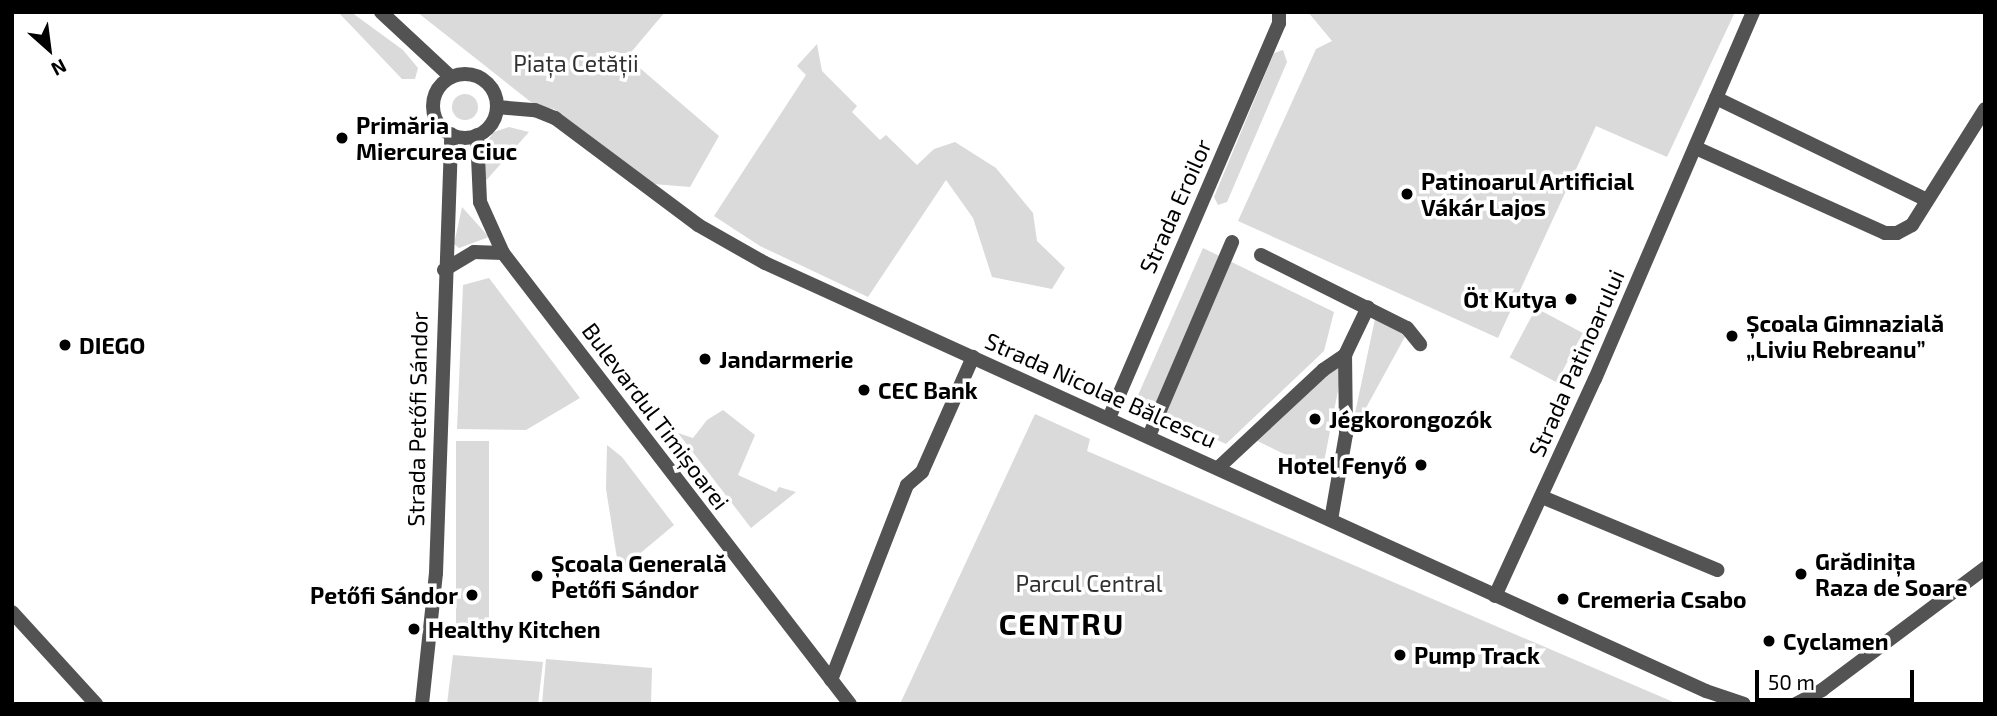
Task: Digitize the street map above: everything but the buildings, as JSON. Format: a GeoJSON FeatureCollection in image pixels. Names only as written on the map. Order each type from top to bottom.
{"type":"FeatureCollection","features":[{"type":"Feature","properties":{"kind":"street"},"geometry":{"type":"LineString","coordinates":[[381,12],[451,77]]}},
{"type":"Feature","properties":{"kind":"street","name":"Strada Patinoarului"},"geometry":{"type":"LineString","coordinates":[[1495,596],[1542,497],[1753,12]]}},
{"type":"Feature","properties":{"kind":"street","name":"Strada Eroilor"},"geometry":{"type":"LineString","coordinates":[[1110,418],[1279,17]]}},
{"type":"Feature","properties":{"kind":"street"},"geometry":{"type":"LineString","coordinates":[[467,74],[482,79],[493,91],[497,107],[490,126],[477,135],[451,134],[437,120],[433,106],[440,87],[451,77],[467,74]]}},
{"type":"Feature","properties":{"kind":"street"},"geometry":{"type":"LineString","coordinates":[[1716,97],[1927,200]]}},
{"type":"Feature","properties":{"kind":"street","name":"Strada Nicolae Bălcescu"},"geometry":{"type":"LineString","coordinates":[[497,107],[546,113],[736,247],[1495,596],[1706,691],[1744,704]]}},
{"type":"Feature","properties":{"kind":"street"},"geometry":{"type":"LineString","coordinates":[[1696,148],[1885,233],[1905,230],[1985,109]]}},
{"type":"Feature","properties":{"kind":"street","name":"Strada Petőfi Sándor"},"geometry":{"type":"LineString","coordinates":[[422,704],[436,573],[444,270],[451,134]]}},
{"type":"Feature","properties":{"kind":"street","name":"Bulevardul Timișoarei"},"geometry":{"type":"LineString","coordinates":[[477,135],[480,202],[503,253],[850,704]]}},
{"type":"Feature","properties":{"kind":"street"},"geometry":{"type":"LineString","coordinates":[[1149,436],[1232,242]]}},
{"type":"Feature","properties":{"kind":"street"},"geometry":{"type":"LineString","coordinates":[[444,270],[469,254],[503,253]]}},
{"type":"Feature","properties":{"kind":"street"},"geometry":{"type":"LineString","coordinates":[[1261,255],[1408,328],[1420,344]]}},
{"type":"Feature","properties":{"kind":"street"},"geometry":{"type":"LineString","coordinates":[[1331,520],[1346,434],[1345,355],[1368,307]]}},
{"type":"Feature","properties":{"kind":"street"},"geometry":{"type":"LineString","coordinates":[[1218,468],[1322,370],[1345,355]]}},
{"type":"Feature","properties":{"kind":"street"},"geometry":{"type":"LineString","coordinates":[[831,680],[907,485],[922,472],[973,357]]}},
{"type":"Feature","properties":{"kind":"street"},"geometry":{"type":"LineString","coordinates":[[1542,497],[1717,570]]}},
{"type":"Feature","properties":{"kind":"street"},"geometry":{"type":"LineString","coordinates":[[1796,704],[1819,697],[1985,568]]}},
{"type":"Feature","properties":{"kind":"street"},"geometry":{"type":"LineString","coordinates":[[12,612],[96,704]]}},
{"type":"Feature","properties":{"kind":"street"},"geometry":{"type":"LineString","coordinates":[[1706,691],[1715,704]]}},
{"type":"Feature","properties":{"kind":"green space"},"geometry":{"type":"Polygon","coordinates":[[[338,12],[351,12],[403,50],[418,68],[415,79],[402,79],[338,12]]]}},
{"type":"Feature","properties":{"kind":"green space","name":"Piața Cetății"},"geometry":{"type":"Polygon","coordinates":[[[417,12],[665,12],[627,57],[719,136],[690,187],[653,184],[554,109],[536,106],[417,12]]]}},
{"type":"Feature","properties":{"kind":"green space","name":"Patinoarul Artificial Vákár Lajos"},"geometry":{"type":"Polygon","coordinates":[[[1308,12],[1735,12],[1667,157],[1596,126],[1498,338],[1238,221],[1316,49],[1332,41],[1308,12]]]}},
{"type":"Feature","properties":{"kind":"green space"},"geometry":{"type":"Polygon","coordinates":[[[817,44],[822,71],[857,106],[852,112],[880,140],[886,135],[917,165],[934,149],[955,142],[996,168],[1033,213],[1037,241],[1065,268],[1052,289],[992,277],[973,218],[946,180],[868,297],[760,246],[714,216],[806,75],[797,66],[817,44]]]}},
{"type":"Feature","properties":{"kind":"green space"},"geometry":{"type":"Polygon","coordinates":[[[1283,50],[1287,62],[1227,202],[1218,205],[1214,197],[1274,53],[1283,50]]]}},
{"type":"Feature","properties":{"kind":"green space"},"geometry":{"type":"Polygon","coordinates":[[[465,94],[474,98],[478,107],[474,116],[465,120],[456,116],[452,107],[456,98],[465,94]]]}},
{"type":"Feature","properties":{"kind":"green space"},"geometry":{"type":"Polygon","coordinates":[[[509,127],[529,132],[482,185],[486,143],[494,132],[509,127]]]}},
{"type":"Feature","properties":{"kind":"green space"},"geometry":{"type":"Polygon","coordinates":[[[462,207],[489,237],[459,248],[454,244],[462,207]]]}},
{"type":"Feature","properties":{"kind":"green space"},"geometry":{"type":"Polygon","coordinates":[[[1203,248],[1334,312],[1324,351],[1226,444],[1135,402],[1203,248]]]}},
{"type":"Feature","properties":{"kind":"green space"},"geometry":{"type":"Polygon","coordinates":[[[489,278],[580,398],[526,430],[457,429],[463,285],[489,278]]]}},
{"type":"Feature","properties":{"kind":"green space"},"geometry":{"type":"Polygon","coordinates":[[[1536,308],[1583,333],[1557,382],[1510,357],[1536,308]]]}},
{"type":"Feature","properties":{"kind":"green space"},"geometry":{"type":"Polygon","coordinates":[[[1375,319],[1407,333],[1350,437],[1375,319]]]}},
{"type":"Feature","properties":{"kind":"green space"},"geometry":{"type":"Polygon","coordinates":[[[1345,355],[1322,472],[1255,440],[1345,355]]]}},
{"type":"Feature","properties":{"kind":"green space"},"geometry":{"type":"Polygon","coordinates":[[[723,410],[755,435],[738,475],[776,492],[779,487],[796,492],[751,528],[678,433],[693,438],[707,420],[723,410]]]}},
{"type":"Feature","properties":{"kind":"green space","name":"Parcul Central"},"geometry":{"type":"Polygon","coordinates":[[[1035,414],[1090,439],[1087,451],[1678,704],[900,704],[1035,414]]]}},
{"type":"Feature","properties":{"kind":"green space"},"geometry":{"type":"Polygon","coordinates":[[[456,441],[489,441],[489,634],[456,634],[456,441]]]}},
{"type":"Feature","properties":{"kind":"green space"},"geometry":{"type":"Polygon","coordinates":[[[607,445],[622,457],[674,525],[619,571],[606,489],[607,445]]]}},
{"type":"Feature","properties":{"kind":"green space"},"geometry":{"type":"Polygon","coordinates":[[[453,655],[543,662],[538,704],[447,704],[453,655]]]}},
{"type":"Feature","properties":{"kind":"green space"},"geometry":{"type":"Polygon","coordinates":[[[546,659],[652,668],[651,704],[542,704],[546,659]]]}},
{"type":"Feature","properties":{"kind":"place","name":"Primăria Miercurea Ciuc"},"geometry":{"type":"Point","coordinates":[342,138]}},
{"type":"Feature","properties":{"kind":"place","name":"Patinoarul Artificial Vákár Lajos"},"geometry":{"type":"Point","coordinates":[1407,194]}},
{"type":"Feature","properties":{"kind":"place","name":"Öt Kutya"},"geometry":{"type":"Point","coordinates":[1571,299]}},
{"type":"Feature","properties":{"kind":"place","name":"Școala Gimnazială „Liviu Rebreanu”"},"geometry":{"type":"Point","coordinates":[1732,336]}},
{"type":"Feature","properties":{"kind":"place","name":"DIEGO"},"geometry":{"type":"Point","coordinates":[65,345]}},
{"type":"Feature","properties":{"kind":"place","name":"Jandarmerie"},"geometry":{"type":"Point","coordinates":[705,359]}},
{"type":"Feature","properties":{"kind":"place","name":"CEC Bank"},"geometry":{"type":"Point","coordinates":[864,390]}},
{"type":"Feature","properties":{"kind":"place","name":"Jégkorongozók"},"geometry":{"type":"Point","coordinates":[1315,419]}},
{"type":"Feature","properties":{"kind":"place","name":"Hotel Fenyő"},"geometry":{"type":"Point","coordinates":[1421,465]}},
{"type":"Feature","properties":{"kind":"place","name":"Grădinița Raza de Soare"},"geometry":{"type":"Point","coordinates":[1801,574]}},
{"type":"Feature","properties":{"kind":"place","name":"Școala Generală Petőfi Sándor"},"geometry":{"type":"Point","coordinates":[537,576]}},
{"type":"Feature","properties":{"kind":"place","name":"Petőfi Sándor"},"geometry":{"type":"Point","coordinates":[472,595]}},
{"type":"Feature","properties":{"kind":"place","name":"Cremeria Csabo"},"geometry":{"type":"Point","coordinates":[1563,599]}},
{"type":"Feature","properties":{"kind":"place","name":"Healthy Kitchen"},"geometry":{"type":"Point","coordinates":[414,629]}},
{"type":"Feature","properties":{"kind":"place","name":"Cyclamen"},"geometry":{"type":"Point","coordinates":[1769,641]}},
{"type":"Feature","properties":{"kind":"place","name":"Pump Track"},"geometry":{"type":"Point","coordinates":[1400,655]}},
{"type":"Feature","properties":{"kind":"district","name":"CENTRU"},"geometry":{"type":"Point","coordinates":[1062,623]}}]}
